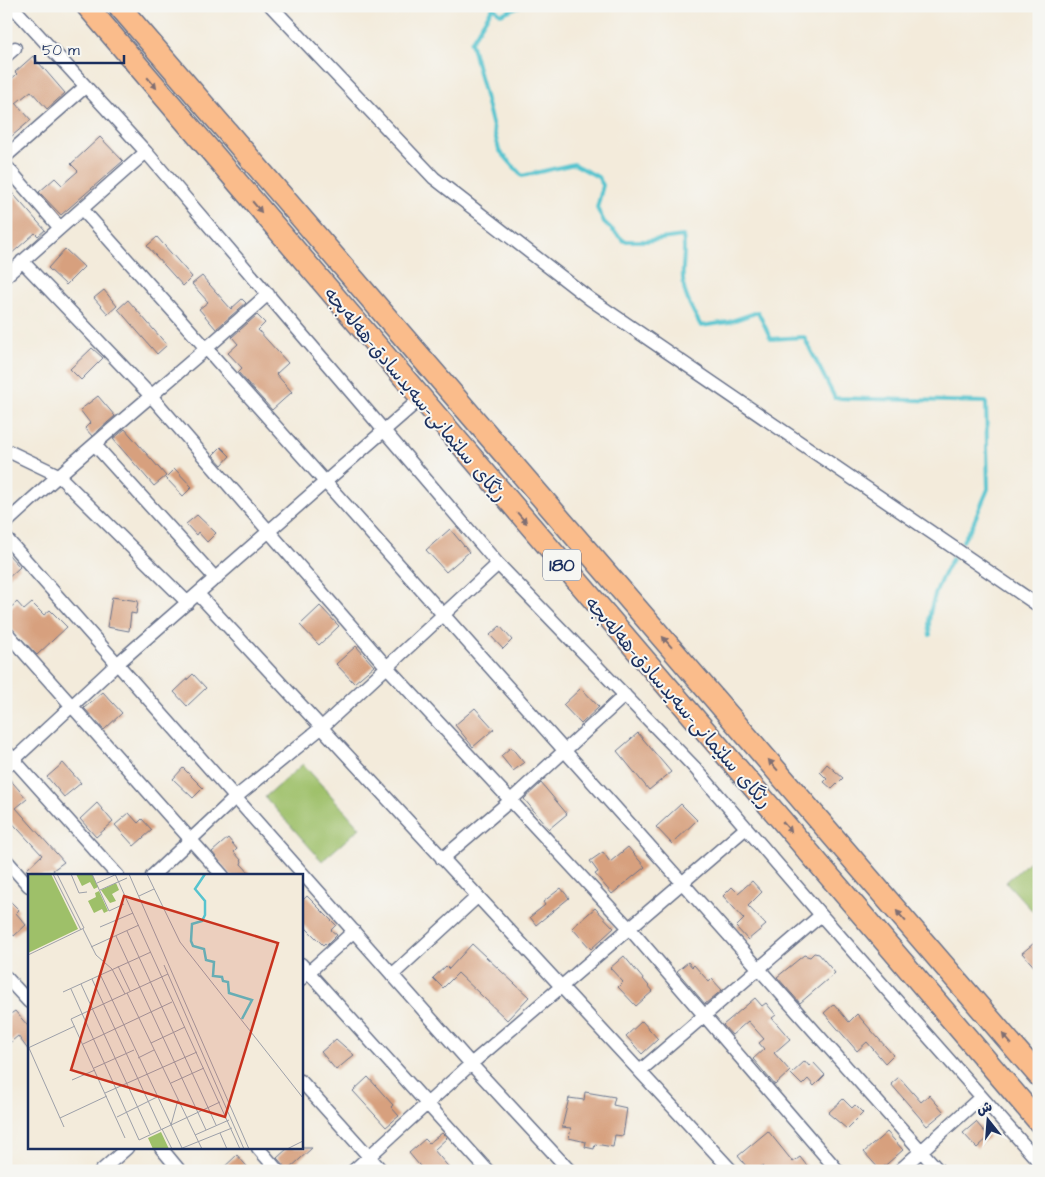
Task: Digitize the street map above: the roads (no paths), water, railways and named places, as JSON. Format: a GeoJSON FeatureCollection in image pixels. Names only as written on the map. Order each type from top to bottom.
{"type":"FeatureCollection","features":[{"type":"Feature","properties":{"kind":"highway","name":"رێگای سلێمانی-سەیدسادق-هەلەبجە"},"geometry":{"type":"LineString","coordinates":[[87,6],[420,399],[1039,1122]]}},
{"type":"Feature","properties":{"kind":"highway","name":"رێگای سلێمانی-سەیدسادق-هەلەبجە"},"geometry":{"type":"LineString","coordinates":[[119,6],[1039,1076]]}},
{"type":"Feature","properties":{"kind":"highway"},"geometry":{"type":"LineString","coordinates":[[561,564],[584,546]]}},
{"type":"Feature","properties":{"kind":"street"},"geometry":{"type":"LineString","coordinates":[[12,6],[146,152],[498,564],[695,768],[820,915],[1039,1162]]}},
{"type":"Feature","properties":{"kind":"street"},"geometry":{"type":"LineString","coordinates":[[272,6],[442,184],[590,300],[1039,606]]}},
{"type":"Feature","properties":{"kind":"street"},"geometry":{"type":"LineString","coordinates":[[6,156],[85,87]]}},
{"type":"Feature","properties":{"kind":"street"},"geometry":{"type":"LineString","coordinates":[[6,276],[146,152]]}},
{"type":"Feature","properties":{"kind":"street"},"geometry":{"type":"LineString","coordinates":[[6,166],[60,228]]}},
{"type":"Feature","properties":{"kind":"street"},"geometry":{"type":"LineString","coordinates":[[82,209],[938,1171]]}},
{"type":"Feature","properties":{"kind":"street"},"geometry":{"type":"LineString","coordinates":[[22,261],[152,397],[386,666],[630,929],[838,1171]]}},
{"type":"Feature","properties":{"kind":"street"},"geometry":{"type":"LineString","coordinates":[[6,523],[58,475],[152,397],[268,294]]}},
{"type":"Feature","properties":{"kind":"street"},"geometry":{"type":"LineString","coordinates":[[116,874],[9,759],[73,707],[117,664],[420,399]]}},
{"type":"Feature","properties":{"kind":"street"},"geometry":{"type":"LineString","coordinates":[[95,445],[216,579]]}},
{"type":"Feature","properties":{"kind":"street"},"geometry":{"type":"LineString","coordinates":[[6,450],[58,475],[188,603]]}},
{"type":"Feature","properties":{"kind":"street"},"geometry":{"type":"LineString","coordinates":[[6,538],[392,975],[570,1171]]}},
{"type":"Feature","properties":{"kind":"street"},"geometry":{"type":"LineString","coordinates":[[154,874],[236,797],[321,728],[498,564]]}},
{"type":"Feature","properties":{"kind":"street"},"geometry":{"type":"LineString","coordinates":[[198,594],[477,897],[641,1070],[732,1171]]}},
{"type":"Feature","properties":{"kind":"street"},"geometry":{"type":"LineString","coordinates":[[6,632],[221,874]]}},
{"type":"Feature","properties":{"kind":"street"},"geometry":{"type":"LineString","coordinates":[[442,859],[625,695]]}},
{"type":"Feature","properties":{"kind":"street"},"geometry":{"type":"LineString","coordinates":[[353,1171],[428,1106],[472,1064],[746,828]]}},
{"type":"Feature","properties":{"kind":"street"},"geometry":{"type":"LineString","coordinates":[[6,860],[28,885]]}},
{"type":"Feature","properties":{"kind":"street"},"geometry":{"type":"LineString","coordinates":[[392,975],[477,897]]}},
{"type":"Feature","properties":{"kind":"street"},"geometry":{"type":"LineString","coordinates":[[641,1070],[820,915]]}},
{"type":"Feature","properties":{"kind":"street"},"geometry":{"type":"LineString","coordinates":[[354,931],[304,972],[488,1171]]}},
{"type":"Feature","properties":{"kind":"street"},"geometry":{"type":"LineString","coordinates":[[6,977],[26,994]]}},
{"type":"Feature","properties":{"kind":"street"},"geometry":{"type":"LineString","coordinates":[[302,1082],[382,1171]]}},
{"type":"Feature","properties":{"kind":"street"},"geometry":{"type":"LineString","coordinates":[[899,1171],[981,1097]]}},
{"type":"Feature","properties":{"kind":"street"},"geometry":{"type":"LineString","coordinates":[[101,1171],[125,1150]]}},
{"type":"Feature","properties":{"kind":"street"},"geometry":{"type":"LineString","coordinates":[[162,1150],[180,1171]]}},
{"type":"Feature","properties":{"kind":"street"},"geometry":{"type":"LineString","coordinates":[[260,1150],[278,1171]]}},
{"type":"Feature","properties":{"kind":"street"},"geometry":{"type":"LineString","coordinates":[[717,1155],[718,1171]]}},
{"type":"Feature","properties":{"kind":"waterway"},"geometry":{"type":"LineString","coordinates":[[520,6],[501,14],[493,7],[471,42],[499,150],[522,176],[574,164],[598,177],[603,185],[597,208],[604,222],[624,241],[646,241],[683,236],[683,284],[689,303],[701,326],[729,322],[758,312],[771,339],[804,337],[835,398],[986,402],[988,489],[973,524],[963,541]]}},
{"type":"Feature","properties":{"kind":"waterway"},"geometry":{"type":"LineString","coordinates":[[930,635],[929,626],[932,606],[938,586],[952,559]]}}]}
